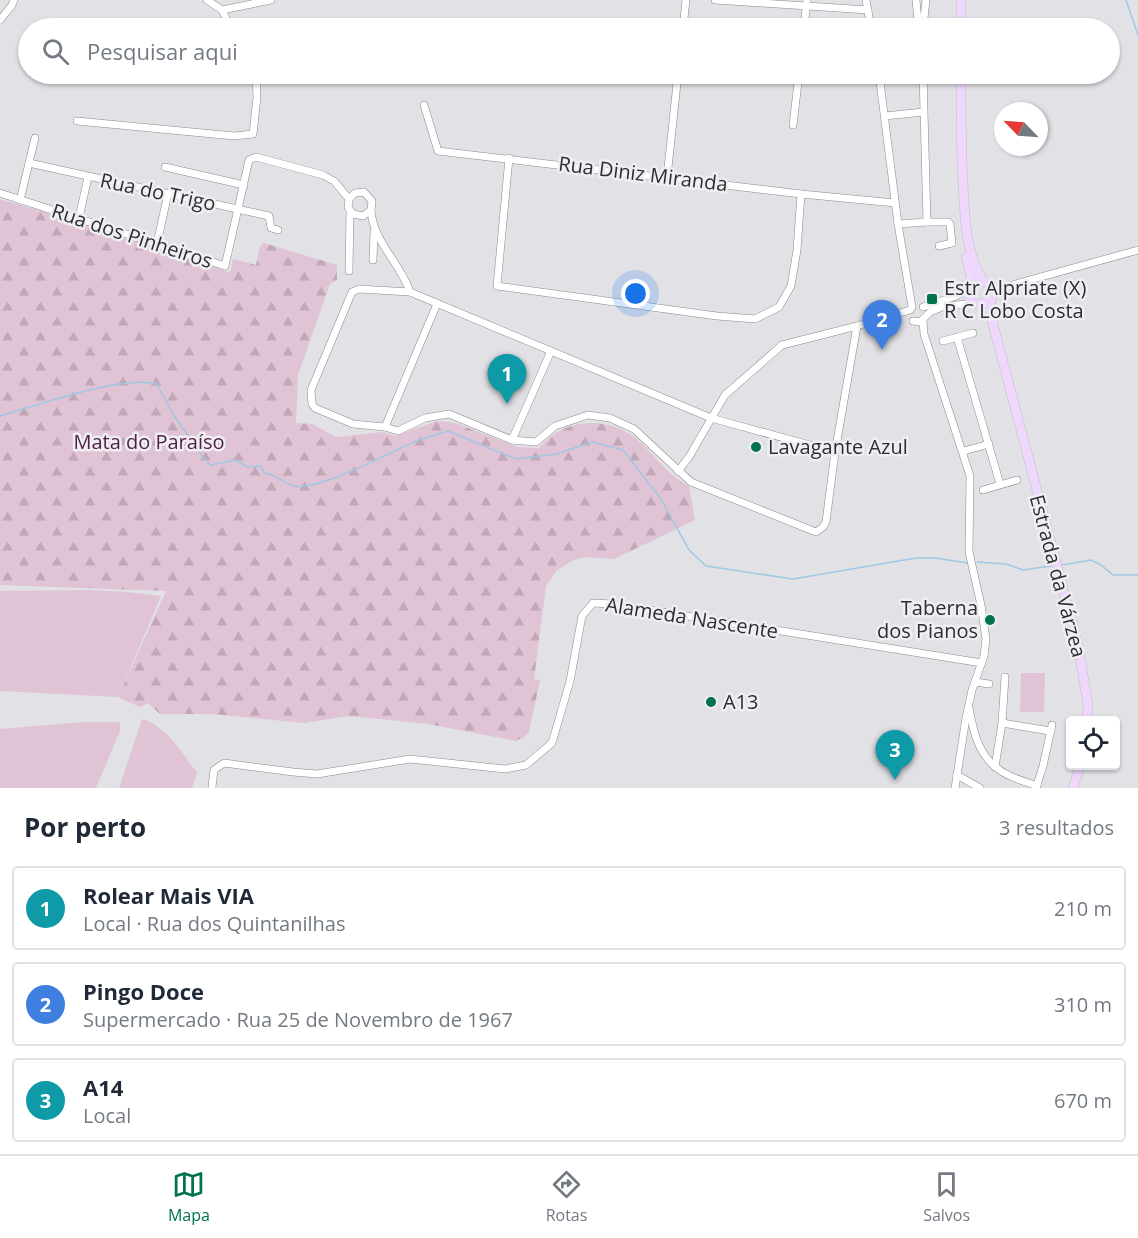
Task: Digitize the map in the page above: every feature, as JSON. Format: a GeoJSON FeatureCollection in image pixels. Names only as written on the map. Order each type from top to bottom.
{"type":"FeatureCollection","features":[{"type":"Feature","properties":{"kind":"main road"},"geometry":{"type":"LineString","coordinates":[[961,0],[961,18]]}},
{"type":"Feature","properties":{"kind":"main road","name":"Estrada da Várzea"},"geometry":{"type":"LineString","coordinates":[[961,84],[960,221],[971,277],[968,296],[983,314],[1020,433]]}},
{"type":"Feature","properties":{"kind":"main road","name":"Estrada da Várzea"},"geometry":{"type":"LineString","coordinates":[[961,160],[968,239],[976,268],[991,291],[990,313],[1078,645],[1088,705],[1087,716]]}},
{"type":"Feature","properties":{"kind":"main road"},"geometry":{"type":"LineString","coordinates":[[969,287],[976,282],[986,283]]}},
{"type":"Feature","properties":{"kind":"main road"},"geometry":{"type":"LineString","coordinates":[[974,304],[984,304],[990,298]]}},
{"type":"Feature","properties":{"kind":"main road"},"geometry":{"type":"LineString","coordinates":[[1073,788],[1078,770]]}},
{"type":"Feature","properties":{"kind":"street"},"geometry":{"type":"LineString","coordinates":[[0,20],[14,0]]}},
{"type":"Feature","properties":{"kind":"street"},"geometry":{"type":"LineString","coordinates":[[207,0],[222,10],[226,18]]}},
{"type":"Feature","properties":{"kind":"street"},"geometry":{"type":"LineString","coordinates":[[222,10],[271,0]]}},
{"type":"Feature","properties":{"kind":"street"},"geometry":{"type":"LineString","coordinates":[[684,18],[686,0]]}},
{"type":"Feature","properties":{"kind":"street"},"geometry":{"type":"LineString","coordinates":[[715,0],[807,3],[868,10]]}},
{"type":"Feature","properties":{"kind":"street"},"geometry":{"type":"LineString","coordinates":[[866,0],[869,18]]}},
{"type":"Feature","properties":{"kind":"street"},"geometry":{"type":"LineString","coordinates":[[916,0],[918,18]]}},
{"type":"Feature","properties":{"kind":"street"},"geometry":{"type":"LineString","coordinates":[[924,18],[926,0]]}},
{"type":"Feature","properties":{"kind":"street"},"geometry":{"type":"LineString","coordinates":[[805,18],[807,3]]}},
{"type":"Feature","properties":{"kind":"street"},"geometry":{"type":"LineString","coordinates":[[77,121],[234,136],[253,134],[256,84]]}},
{"type":"Feature","properties":{"kind":"street"},"geometry":{"type":"LineString","coordinates":[[667,177],[677,84]]}},
{"type":"Feature","properties":{"kind":"street"},"geometry":{"type":"LineString","coordinates":[[793,125],[798,84]]}},
{"type":"Feature","properties":{"kind":"street"},"geometry":{"type":"LineString","coordinates":[[880,84],[907,284],[916,307],[925,318],[924,334]]}},
{"type":"Feature","properties":{"kind":"street"},"geometry":{"type":"LineString","coordinates":[[923,84],[927,222]]}},
{"type":"Feature","properties":{"kind":"street","name":"Rua Diniz Miranda"},"geometry":{"type":"LineString","coordinates":[[424,105],[438,151],[895,203]]}},
{"type":"Feature","properties":{"kind":"street"},"geometry":{"type":"LineString","coordinates":[[885,116],[923,112]]}},
{"type":"Feature","properties":{"kind":"street"},"geometry":{"type":"LineString","coordinates":[[20,200],[35,138]]}},
{"type":"Feature","properties":{"kind":"street","name":"Rua dos Pinheiros"},"geometry":{"type":"LineString","coordinates":[[0,193],[225,266],[249,160],[256,157],[323,175],[334,181],[349,199]]}},
{"type":"Feature","properties":{"kind":"street"},"geometry":{"type":"LineString","coordinates":[[509,158],[497,286],[717,316],[755,319],[779,308],[791,286],[801,194]]}},
{"type":"Feature","properties":{"kind":"street","name":"Rua do Trigo"},"geometry":{"type":"LineString","coordinates":[[29,163],[269,216],[271,228],[278,230]]}},
{"type":"Feature","properties":{"kind":"street"},"geometry":{"type":"LineString","coordinates":[[165,167],[243,185]]}},
{"type":"Feature","properties":{"kind":"street"},"geometry":{"type":"LineString","coordinates":[[78,218],[88,177]]}},
{"type":"Feature","properties":{"kind":"street"},"geometry":{"type":"LineString","coordinates":[[349,270],[350,211],[348,207],[349,199],[355,193],[364,192],[372,201],[373,260]]}},
{"type":"Feature","properties":{"kind":"street"},"geometry":{"type":"LineString","coordinates":[[157,244],[168,193]]}},
{"type":"Feature","properties":{"kind":"street"},"geometry":{"type":"LineString","coordinates":[[350,211],[359,217],[371,210]]}},
{"type":"Feature","properties":{"kind":"street"},"geometry":{"type":"LineString","coordinates":[[898,224],[948,222],[952,243],[939,246]]}},
{"type":"Feature","properties":{"kind":"street"},"geometry":{"type":"LineString","coordinates":[[374,231],[410,292]]}},
{"type":"Feature","properties":{"kind":"street"},"geometry":{"type":"LineString","coordinates":[[990,298],[1005,287],[1138,250]]}},
{"type":"Feature","properties":{"kind":"street"},"geometry":{"type":"LineString","coordinates":[[986,283],[1005,287]]}},
{"type":"Feature","properties":{"kind":"street"},"geometry":{"type":"LineString","coordinates":[[678,471],[689,457],[725,395],[782,345],[894,315],[960,294],[969,287]]}},
{"type":"Feature","properties":{"kind":"street"},"geometry":{"type":"LineString","coordinates":[[835,452],[711,418],[410,292],[359,289],[352,292],[311,388],[313,405],[323,411],[353,424],[385,427],[398,431],[425,418],[449,414],[512,440],[536,442],[555,426],[588,415],[610,418],[634,429],[689,481],[812,532],[817,532],[826,522],[835,452],[857,326]]}},
{"type":"Feature","properties":{"kind":"street"},"geometry":{"type":"LineString","coordinates":[[385,427],[437,304]]}},
{"type":"Feature","properties":{"kind":"street"},"geometry":{"type":"LineString","coordinates":[[894,315],[916,322],[942,307],[974,304]]}},
{"type":"Feature","properties":{"kind":"street"},"geometry":{"type":"LineString","coordinates":[[916,307],[909,314],[924,334],[964,451],[970,476],[969,552],[986,639],[982,663],[968,705],[955,788]]}},
{"type":"Feature","properties":{"kind":"street"},"geometry":{"type":"LineString","coordinates":[[943,342],[973,333]]}},
{"type":"Feature","properties":{"kind":"street"},"geometry":{"type":"LineString","coordinates":[[957,337],[1000,484]]}},
{"type":"Feature","properties":{"kind":"street"},"geometry":{"type":"LineString","coordinates":[[512,440],[551,351]]}},
{"type":"Feature","properties":{"kind":"street"},"geometry":{"type":"LineString","coordinates":[[964,451],[988,444]]}},
{"type":"Feature","properties":{"kind":"street"},"geometry":{"type":"LineString","coordinates":[[983,490],[1017,480]]}},
{"type":"Feature","properties":{"kind":"street","name":"Alameda Nascente"},"geometry":{"type":"LineString","coordinates":[[212,787],[214,770],[224,763],[317,774],[410,759],[506,770],[526,765],[552,743],[570,681],[582,616],[593,603],[612,604],[982,663]]}},
{"type":"Feature","properties":{"kind":"street"},"geometry":{"type":"LineString","coordinates":[[995,767],[1002,723],[1005,677]]}},
{"type":"Feature","properties":{"kind":"street"},"geometry":{"type":"LineString","coordinates":[[975,682],[989,684]]}},
{"type":"Feature","properties":{"kind":"street"},"geometry":{"type":"LineString","coordinates":[[968,705],[973,732],[981,750],[995,767],[1036,787],[1051,728],[1002,723]]}},
{"type":"Feature","properties":{"kind":"street"},"geometry":{"type":"LineString","coordinates":[[957,775],[980,788]]}},
{"type":"Feature","properties":{"kind":"green space","name":"Mata do Paraíso"},"geometry":{"type":"Polygon","coordinates":[[[0,199],[92,226],[228,272],[231,270],[233,259],[256,265],[260,246],[264,243],[337,265],[337,280],[330,284],[298,375],[296,423],[312,424],[336,437],[383,432],[395,436],[437,421],[455,423],[518,447],[539,448],[554,434],[567,427],[589,423],[611,426],[631,435],[669,472],[689,486],[695,520],[614,559],[585,557],[572,561],[557,570],[546,586],[534,679],[540,680],[529,732],[516,741],[428,724],[349,716],[303,723],[213,714],[160,714],[148,703],[140,707],[118,697],[166,591],[0,585],[0,199]]]}},
{"type":"Feature","properties":{"kind":"green space"},"geometry":{"type":"Polygon","coordinates":[[[89,590],[161,596],[118,697],[0,691],[0,591],[89,590]]]}},
{"type":"Feature","properties":{"kind":"green space"},"geometry":{"type":"Polygon","coordinates":[[[1021,673],[1045,673],[1044,712],[1020,712],[1021,673]]]}},
{"type":"Feature","properties":{"kind":"green space"},"geometry":{"type":"Polygon","coordinates":[[[142,719],[166,734],[186,757],[197,773],[192,788],[119,788],[142,719]]]}},
{"type":"Feature","properties":{"kind":"green space"},"geometry":{"type":"Polygon","coordinates":[[[85,722],[120,722],[120,731],[96,788],[0,788],[0,729],[85,722]]]}},
{"type":"Feature","properties":{"kind":"waterway"},"geometry":{"type":"LineString","coordinates":[[1126,0],[1138,35]]}},
{"type":"Feature","properties":{"kind":"waterway"},"geometry":{"type":"LineString","coordinates":[[0,416],[101,387],[141,382],[157,384],[172,413],[204,459],[211,465],[235,460],[248,467],[261,466],[264,473],[294,486],[321,483],[417,441],[448,431],[516,459],[556,454],[592,442],[623,450],[661,499],[689,550],[706,566],[793,579],[916,558],[935,558],[968,563]]}},
{"type":"Feature","properties":{"kind":"waterway"},"geometry":{"type":"LineString","coordinates":[[1062,565],[1091,560],[1113,575],[1138,575]]}},
{"type":"Feature","properties":{"kind":"waterway"},"geometry":{"type":"LineString","coordinates":[[977,562],[1006,564],[1023,570],[1051,566]]}},
{"type":"Feature","properties":{"kind":"place","name":"Estr Alpriate (X) R C Lobo Costa"},"geometry":{"type":"Point","coordinates":[932,299]}},
{"type":"Feature","properties":{"kind":"place","name":"Pingo Doce"},"geometry":{"type":"Point","coordinates":[882,350]}},
{"type":"Feature","properties":{"kind":"place","name":"Rolear Mais VIA"},"geometry":{"type":"Point","coordinates":[507,404]}},
{"type":"Feature","properties":{"kind":"place","name":"Lavagante Azul"},"geometry":{"type":"Point","coordinates":[756,447]}},
{"type":"Feature","properties":{"kind":"place","name":"Taberna dos Pianos"},"geometry":{"type":"Point","coordinates":[990,620]}},
{"type":"Feature","properties":{"kind":"place","name":"A13"},"geometry":{"type":"Point","coordinates":[711,702]}},
{"type":"Feature","properties":{"kind":"place","name":"A14"},"geometry":{"type":"Point","coordinates":[895,780]}}]}
